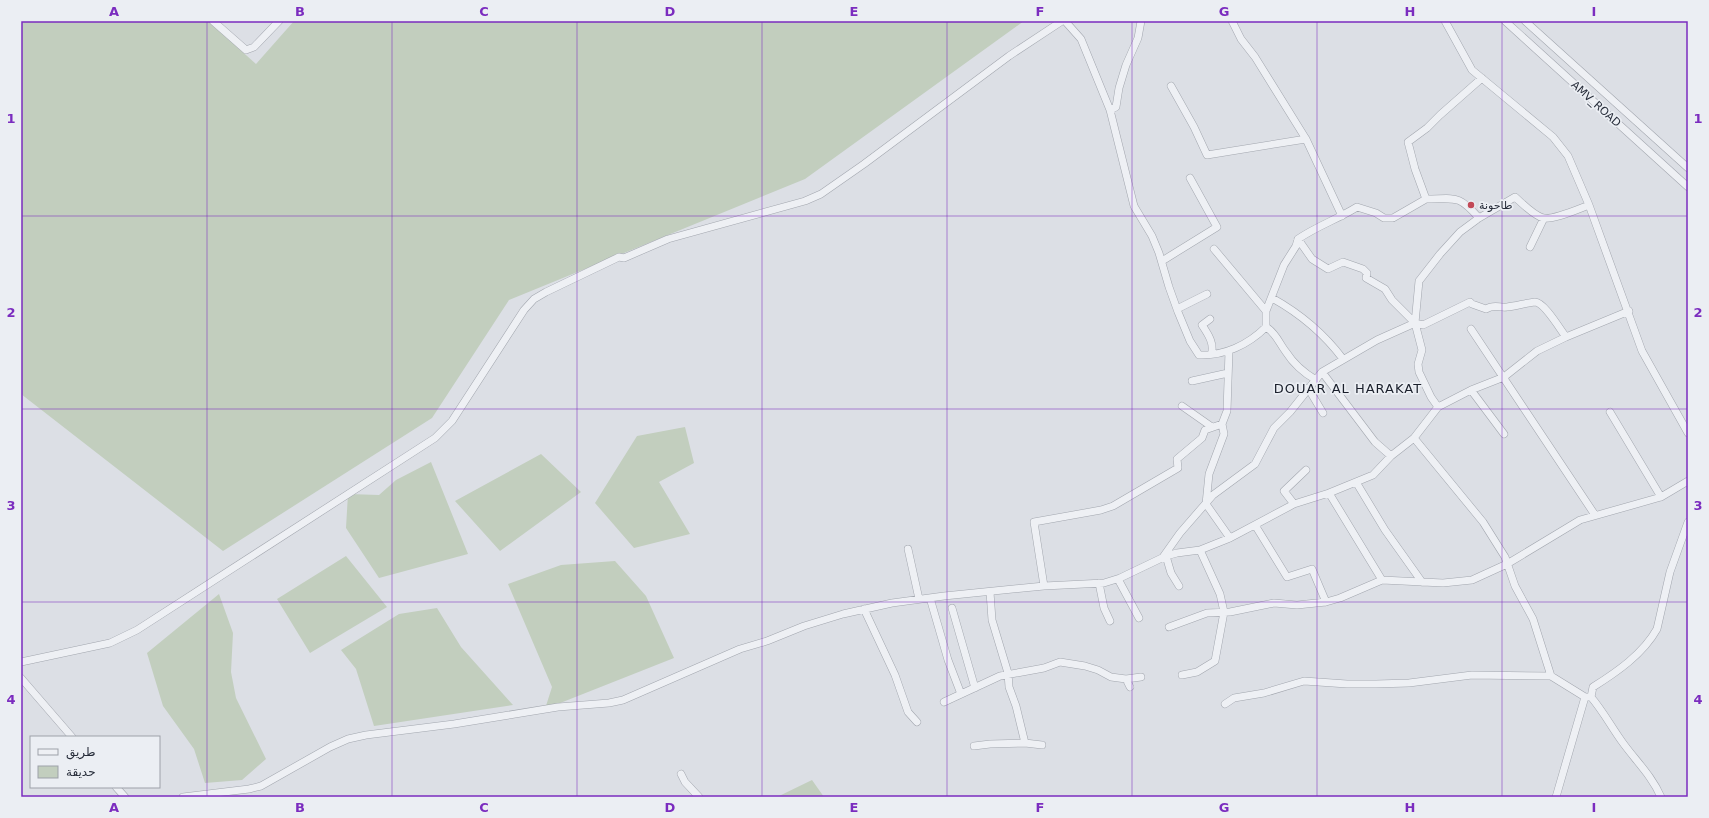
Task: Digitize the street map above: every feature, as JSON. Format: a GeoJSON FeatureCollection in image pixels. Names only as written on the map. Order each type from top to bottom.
{"type":"FeatureCollection","features":[{"type":"Feature","properties":{"kind":"street"},"geometry":{"type":"LineString","coordinates":[[213,21],[246,50],[254,47],[279,21]]}},
{"type":"Feature","properties":{"kind":"street"},"geometry":{"type":"LineString","coordinates":[[21,662],[110,643],[137,630],[435,438],[452,421],[524,310],[539,295],[619,257],[624,258],[668,239],[805,201],[821,194],[901,138],[1009,56],[1064,21],[1081,39],[1110,110],[1134,206],[1152,236],[1162,261],[1177,309],[1190,341],[1199,355],[1211,355],[1229,351],[1245,344],[1266,328]]}},
{"type":"Feature","properties":{"kind":"street"},"geometry":{"type":"LineString","coordinates":[[1110,110],[1116,107],[1119,88],[1126,65],[1138,38],[1141,21]]}},
{"type":"Feature","properties":{"kind":"street"},"geometry":{"type":"LineString","coordinates":[[1232,21],[1241,38],[1255,57],[1306,139],[1342,216]]}},
{"type":"Feature","properties":{"kind":"street"},"geometry":{"type":"LineString","coordinates":[[1445,21],[1466,62],[1475,73],[1553,137],[1573,166],[1589,205],[1642,351],[1688,433]]}},
{"type":"Feature","properties":{"kind":"street","name":"AMV_ROAD"},"geometry":{"type":"LineString","coordinates":[[1505,21],[1688,187]]}},
{"type":"Feature","properties":{"kind":"street"},"geometry":{"type":"LineString","coordinates":[[1525,21],[1688,168]]}},
{"type":"Feature","properties":{"kind":"street"},"geometry":{"type":"LineString","coordinates":[[1426,199],[1415,169],[1408,142],[1427,128],[1440,114],[1482,78]]}},
{"type":"Feature","properties":{"kind":"street"},"geometry":{"type":"LineString","coordinates":[[1171,86],[1194,127],[1207,155],[1306,139]]}},
{"type":"Feature","properties":{"kind":"street"},"geometry":{"type":"LineString","coordinates":[[1162,261],[1217,227],[1190,178]]}},
{"type":"Feature","properties":{"kind":"street"},"geometry":{"type":"LineString","coordinates":[[1438,407],[1431,397],[1419,372],[1418,364],[1422,350],[1415,324],[1419,281],[1440,254],[1460,232],[1479,218],[1516,197],[1530,211],[1544,218],[1550,218],[1589,205]]}},
{"type":"Feature","properties":{"kind":"street"},"geometry":{"type":"LineString","coordinates":[[1266,328],[1266,311],[1284,265],[1296,246],[1298,239],[1309,231],[1342,216],[1357,207],[1376,213],[1384,218],[1393,218],[1426,199],[1461,200],[1467,204],[1479,218]]}},
{"type":"Feature","properties":{"kind":"street"},"geometry":{"type":"LineString","coordinates":[[1530,247],[1544,218]]}},
{"type":"Feature","properties":{"kind":"street"},"geometry":{"type":"LineString","coordinates":[[1298,239],[1312,258],[1328,269],[1343,262],[1363,269],[1367,273],[1366,278],[1385,289],[1392,300],[1415,324]]}},
{"type":"Feature","properties":{"kind":"street"},"geometry":{"type":"LineString","coordinates":[[1214,249],[1266,311]]}},
{"type":"Feature","properties":{"kind":"street"},"geometry":{"type":"LineString","coordinates":[[1177,309],[1207,294]]}},
{"type":"Feature","properties":{"kind":"street"},"geometry":{"type":"LineString","coordinates":[[1272,298],[1288,307],[1302,318],[1337,351],[1343,360]]}},
{"type":"Feature","properties":{"kind":"street"},"geometry":{"type":"LineString","coordinates":[[1164,557],[1180,533],[1213,495],[1255,464],[1274,428],[1290,412],[1322,372],[1378,340],[1415,324],[1423,325],[1470,302],[1486,309],[1491,306],[1504,308],[1537,302],[1543,305],[1566,336]]}},
{"type":"Feature","properties":{"kind":"street"},"geometry":{"type":"LineString","coordinates":[[183,797],[249,789],[261,786],[348,739],[366,735],[454,724],[558,707],[602,704],[623,700],[740,649],[767,641],[804,626],[864,609],[919,599],[1044,586],[1099,583],[1118,579],[1177,552],[1200,550],[1230,538],[1294,504],[1329,493],[1373,475],[1391,456],[1414,438],[1438,407],[1471,390],[1504,377],[1537,351],[1566,336],[1628,312]]}},
{"type":"Feature","properties":{"kind":"street"},"geometry":{"type":"LineString","coordinates":[[1210,319],[1202,325],[1210,337],[1213,350],[1211,355]]}},
{"type":"Feature","properties":{"kind":"street"},"geometry":{"type":"LineString","coordinates":[[1266,328],[1272,331],[1286,353],[1300,368],[1316,380]]}},
{"type":"Feature","properties":{"kind":"street"},"geometry":{"type":"LineString","coordinates":[[1471,330],[1504,377],[1595,515]]}},
{"type":"Feature","properties":{"kind":"street"},"geometry":{"type":"LineString","coordinates":[[1229,351],[1227,411],[1222,424],[1224,434],[1209,474],[1206,504],[1230,538]]}},
{"type":"Feature","properties":{"kind":"street"},"geometry":{"type":"LineString","coordinates":[[1322,372],[1375,442],[1391,456]]}},
{"type":"Feature","properties":{"kind":"street"},"geometry":{"type":"LineString","coordinates":[[1192,381],[1228,373]]}},
{"type":"Feature","properties":{"kind":"street"},"geometry":{"type":"LineString","coordinates":[[1308,388],[1323,413]]}},
{"type":"Feature","properties":{"kind":"street"},"geometry":{"type":"LineString","coordinates":[[1471,390],[1504,434]]}},
{"type":"Feature","properties":{"kind":"street"},"geometry":{"type":"LineString","coordinates":[[1182,406],[1212,428]]}},
{"type":"Feature","properties":{"kind":"street"},"geometry":{"type":"LineString","coordinates":[[1610,412],[1661,497]]}},
{"type":"Feature","properties":{"kind":"street"},"geometry":{"type":"LineString","coordinates":[[1044,586],[1034,522],[1101,510],[1113,506],[1178,468],[1177,460],[1202,438],[1205,430],[1222,424]]}},
{"type":"Feature","properties":{"kind":"street"},"geometry":{"type":"LineString","coordinates":[[1414,438],[1483,522],[1505,557],[1515,586],[1533,619],[1551,676]]}},
{"type":"Feature","properties":{"kind":"street"},"geometry":{"type":"LineString","coordinates":[[1294,504],[1284,491],[1306,470]]}},
{"type":"Feature","properties":{"kind":"street"},"geometry":{"type":"LineString","coordinates":[[1169,627],[1207,613],[1224,612],[1274,603],[1297,605],[1326,602],[1340,598],[1382,580],[1443,583],[1472,580],[1507,564],[1580,520],[1661,497],[1688,481]]}},
{"type":"Feature","properties":{"kind":"street"},"geometry":{"type":"LineString","coordinates":[[1356,482],[1385,530],[1422,582]]}},
{"type":"Feature","properties":{"kind":"street"},"geometry":{"type":"LineString","coordinates":[[1329,493],[1382,580]]}},
{"type":"Feature","properties":{"kind":"street"},"geometry":{"type":"LineString","coordinates":[[1556,797],[1588,697],[1593,687],[1631,660],[1657,630],[1670,572],[1688,522]]}},
{"type":"Feature","properties":{"kind":"street"},"geometry":{"type":"LineString","coordinates":[[1255,525],[1286,577],[1312,569],[1326,602]]}},
{"type":"Feature","properties":{"kind":"street"},"geometry":{"type":"LineString","coordinates":[[908,549],[919,599]]}},
{"type":"Feature","properties":{"kind":"street"},"geometry":{"type":"LineString","coordinates":[[1182,674],[1197,672],[1215,661],[1224,612],[1220,594],[1200,550]]}},
{"type":"Feature","properties":{"kind":"street"},"geometry":{"type":"LineString","coordinates":[[1164,557],[1178,586]]}},
{"type":"Feature","properties":{"kind":"street"},"geometry":{"type":"LineString","coordinates":[[1118,579],[1139,618]]}},
{"type":"Feature","properties":{"kind":"street"},"geometry":{"type":"LineString","coordinates":[[1099,583],[1104,608],[1110,622]]}},
{"type":"Feature","properties":{"kind":"street"},"geometry":{"type":"LineString","coordinates":[[990,592],[992,620],[1008,673],[1009,687],[1016,706],[1025,743]]}},
{"type":"Feature","properties":{"kind":"street"},"geometry":{"type":"LineString","coordinates":[[930,598],[948,660],[961,694]]}},
{"type":"Feature","properties":{"kind":"street"},"geometry":{"type":"LineString","coordinates":[[952,608],[976,688]]}},
{"type":"Feature","properties":{"kind":"street"},"geometry":{"type":"LineString","coordinates":[[864,609],[895,675],[908,712],[917,722]]}},
{"type":"Feature","properties":{"kind":"street"},"geometry":{"type":"LineString","coordinates":[[944,702],[976,688],[991,679],[1008,673],[1044,668],[1060,662],[1098,670],[1111,677],[1126,679],[1141,677]]}},
{"type":"Feature","properties":{"kind":"street"},"geometry":{"type":"LineString","coordinates":[[1225,704],[1234,698],[1264,693],[1304,681],[1347,684],[1390,684],[1472,675],[1551,676],[1588,697],[1652,780],[1661,797]]}},
{"type":"Feature","properties":{"kind":"street"},"geometry":{"type":"LineString","coordinates":[[21,678],[71,736]]}},
{"type":"Feature","properties":{"kind":"street"},"geometry":{"type":"LineString","coordinates":[[1126,679],[1130,687]]}},
{"type":"Feature","properties":{"kind":"street"},"geometry":{"type":"LineString","coordinates":[[974,746],[1025,743],[1042,745]]}},
{"type":"Feature","properties":{"kind":"street"},"geometry":{"type":"LineString","coordinates":[[680,774],[685,782],[699,797]]}},
{"type":"Feature","properties":{"kind":"street"},"geometry":{"type":"LineString","coordinates":[[117,788],[125,797]]}},
{"type":"Feature","properties":{"kind":"green space"},"geometry":{"type":"Polygon","coordinates":[[[21,21],[208,21],[256,64],[294,21],[1024,21],[805,179],[509,300],[432,418],[223,551],[21,394],[21,21]]]}},
{"type":"Feature","properties":{"kind":"green space"},"geometry":{"type":"Polygon","coordinates":[[[685,427],[694,463],[659,482],[690,534],[634,548],[595,503],[637,436],[685,427]]]}},
{"type":"Feature","properties":{"kind":"green space"},"geometry":{"type":"Polygon","coordinates":[[[541,454],[581,492],[500,551],[455,501],[541,454]]]}},
{"type":"Feature","properties":{"kind":"green space"},"geometry":{"type":"Polygon","coordinates":[[[431,462],[468,554],[379,578],[346,528],[348,494],[379,495],[396,480],[431,462]]]}},
{"type":"Feature","properties":{"kind":"green space"},"geometry":{"type":"Polygon","coordinates":[[[346,556],[387,607],[310,653],[277,599],[346,556]]]}},
{"type":"Feature","properties":{"kind":"green space"},"geometry":{"type":"Polygon","coordinates":[[[615,561],[646,596],[674,658],[545,709],[552,687],[508,584],[561,565],[615,561]]]}},
{"type":"Feature","properties":{"kind":"green space"},"geometry":{"type":"Polygon","coordinates":[[[219,594],[233,633],[231,672],[236,698],[266,759],[242,780],[205,783],[194,749],[163,706],[147,653],[219,594]]]}},
{"type":"Feature","properties":{"kind":"green space"},"geometry":{"type":"Polygon","coordinates":[[[437,608],[461,647],[513,705],[374,726],[356,669],[341,650],[399,614],[437,608]]]}},
{"type":"Feature","properties":{"kind":"green space"},"geometry":{"type":"Polygon","coordinates":[[[812,780],[824,797],[777,797],[812,780]]]}},
{"type":"Feature","properties":{"kind":"place","name":"طاحونة"},"geometry":{"type":"Point","coordinates":[1471,205]}},
{"type":"Feature","properties":{"kind":"district","name":"DOUAR AL HARAKAT"},"geometry":{"type":"Point","coordinates":[1348,388]}}]}
